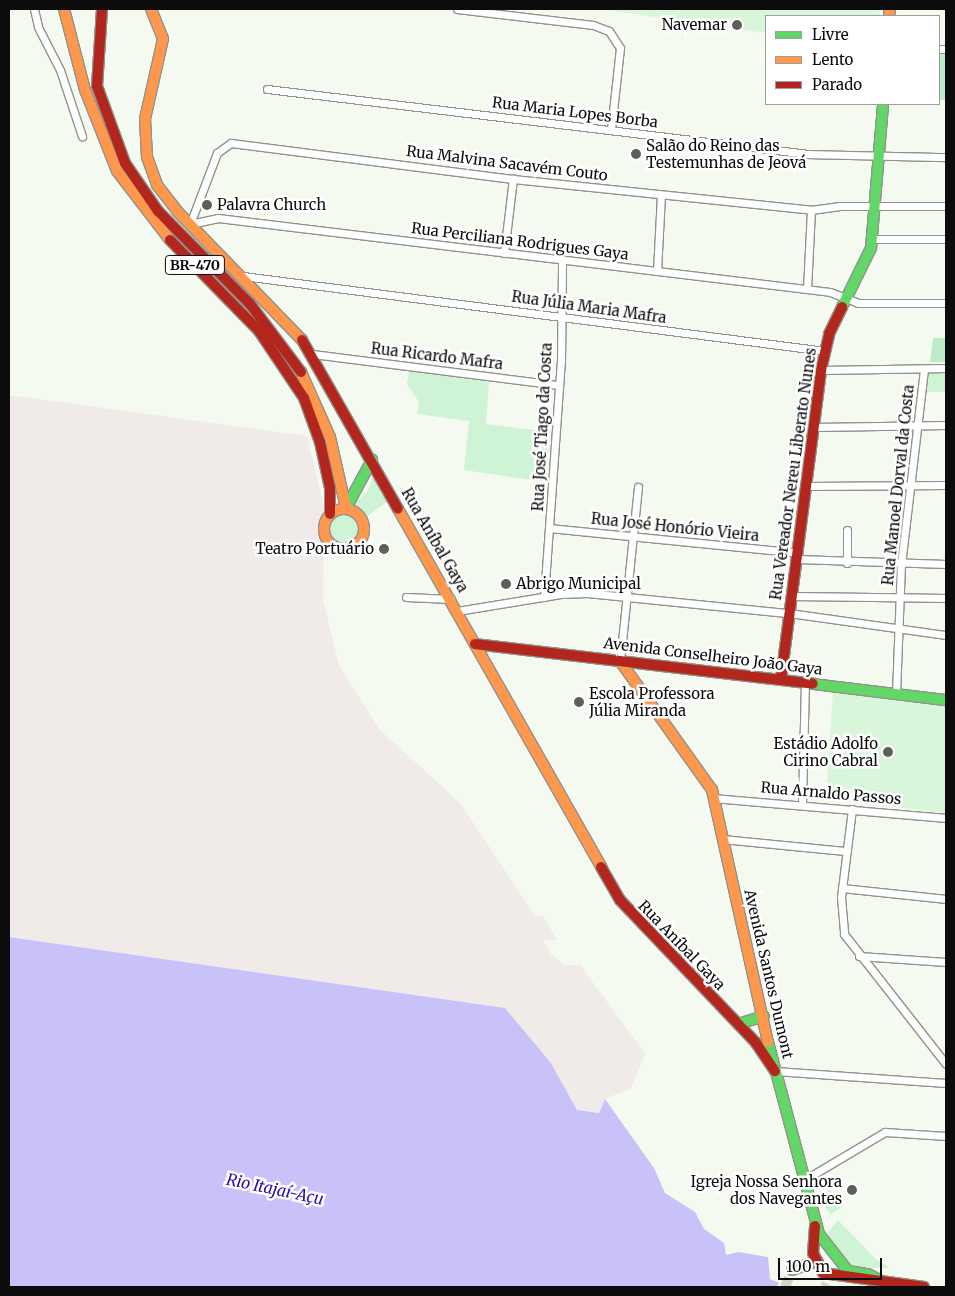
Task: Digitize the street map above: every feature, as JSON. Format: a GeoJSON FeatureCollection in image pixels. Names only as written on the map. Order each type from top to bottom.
{"type":"FeatureCollection","features":[{"type":"Feature","properties":{"kind":"main road","name":"BR-470"},"geometry":{"type":"LineString","coordinates":[[64,9],[85,90],[117,170],[157,226],[259,331],[304,398],[320,442],[330,488],[330,514]]}},
{"type":"Feature","properties":{"kind":"main road","name":"BR-470"},"geometry":{"type":"LineString","coordinates":[[102,9],[97,86],[126,163],[158,211],[250,304],[294,359],[317,403],[330,437],[346,508]]}},
{"type":"Feature","properties":{"kind":"main road","name":"Rua Aníbal Gaya"},"geometry":{"type":"LineString","coordinates":[[151,9],[163,39],[145,119],[148,157],[157,185],[190,224],[286,318],[312,354],[620,900],[738,1024],[775,1071]]}},
{"type":"Feature","properties":{"kind":"main road","name":"Rua Vereador Nereu Liberato Nunes"},"geometry":{"type":"LineString","coordinates":[[781,679],[821,370],[825,351],[845,299],[865,266],[872,239],[883,105]]}},
{"type":"Feature","properties":{"kind":"main road"},"geometry":{"type":"LineString","coordinates":[[346,508],[358,514],[364,525],[362,539],[350,548],[335,547],[326,537],[325,523],[330,514],[346,508],[360,489],[372,460]]}},
{"type":"Feature","properties":{"kind":"main road","name":"Avenida Conselheiro João Gaya"},"geometry":{"type":"LineString","coordinates":[[475,644],[805,681],[946,700]]}},
{"type":"Feature","properties":{"kind":"main road","name":"Avenida Santos Dumont"},"geometry":{"type":"LineString","coordinates":[[620,661],[691,758],[713,798],[775,1071],[816,1223],[842,1266],[883,1282]]}},
{"type":"Feature","properties":{"kind":"main road"},"geometry":{"type":"LineString","coordinates":[[738,1024],[764,1016]]}},
{"type":"Feature","properties":{"kind":"main road"},"geometry":{"type":"LineString","coordinates":[[816,1223],[812,1247],[817,1261],[829,1280],[862,1284],[883,1282],[924,1287]]}},
{"type":"Feature","properties":{"kind":"main road"},"geometry":{"type":"LineString","coordinates":[[792,1270],[817,1261]]}},
{"type":"Feature","properties":{"kind":"street"},"geometry":{"type":"LineString","coordinates":[[34,9],[38,28],[60,70],[82,136]]}},
{"type":"Feature","properties":{"kind":"street"},"geometry":{"type":"LineString","coordinates":[[457,9],[593,25],[609,31],[620,48],[610,130]]}},
{"type":"Feature","properties":{"kind":"street","name":"Rua Maria Lopes Borba"},"geometry":{"type":"LineString","coordinates":[[267,89],[809,154],[879,158],[946,157]]}},
{"type":"Feature","properties":{"kind":"street","name":"Rua Malvina Sacavém Couto"},"geometry":{"type":"LineString","coordinates":[[190,224],[217,153],[231,143],[513,178],[811,210],[875,206],[946,206]]}},
{"type":"Feature","properties":{"kind":"street"},"geometry":{"type":"LineString","coordinates":[[504,253],[513,178]]}},
{"type":"Feature","properties":{"kind":"street"},"geometry":{"type":"LineString","coordinates":[[657,271],[661,195]]}},
{"type":"Feature","properties":{"kind":"street"},"geometry":{"type":"LineString","coordinates":[[807,289],[811,210]]}},
{"type":"Feature","properties":{"kind":"street","name":"Rua Perciliana Rodrigues Gaya"},"geometry":{"type":"LineString","coordinates":[[190,224],[218,218],[807,289],[830,292],[845,299],[946,302]]}},
{"type":"Feature","properties":{"kind":"street"},"geometry":{"type":"LineString","coordinates":[[872,239],[946,239]]}},
{"type":"Feature","properties":{"kind":"street","name":"Rua José Tiago da Costa"},"geometry":{"type":"LineString","coordinates":[[544,597],[559,385],[562,260]]}},
{"type":"Feature","properties":{"kind":"street","name":"Rua Júlia Maria Mafra"},"geometry":{"type":"LineString","coordinates":[[243,276],[350,287],[560,317],[825,351]]}},
{"type":"Feature","properties":{"kind":"street","name":"Rua Ricardo Mafra"},"geometry":{"type":"LineString","coordinates":[[312,354],[559,385]]}},
{"type":"Feature","properties":{"kind":"street","name":"Rua Manoel Dorval da Costa"},"geometry":{"type":"LineString","coordinates":[[896,694],[901,565],[924,368]]}},
{"type":"Feature","properties":{"kind":"street"},"geometry":{"type":"LineString","coordinates":[[821,370],[946,368]]}},
{"type":"Feature","properties":{"kind":"street"},"geometry":{"type":"LineString","coordinates":[[814,427],[946,425]]}},
{"type":"Feature","properties":{"kind":"street"},"geometry":{"type":"LineString","coordinates":[[807,486],[946,485]]}},
{"type":"Feature","properties":{"kind":"street"},"geometry":{"type":"LineString","coordinates":[[620,661],[638,487]]}},
{"type":"Feature","properties":{"kind":"street","name":"Rua José Honório Vieira"},"geometry":{"type":"LineString","coordinates":[[549,528],[633,536],[847,562],[901,565],[946,564]]}},
{"type":"Feature","properties":{"kind":"street"},"geometry":{"type":"LineString","coordinates":[[847,530],[847,562]]}},
{"type":"Feature","properties":{"kind":"street"},"geometry":{"type":"LineString","coordinates":[[457,611],[578,593],[789,613],[946,635]]}},
{"type":"Feature","properties":{"kind":"street"},"geometry":{"type":"LineString","coordinates":[[792,596],[946,598]]}},
{"type":"Feature","properties":{"kind":"street"},"geometry":{"type":"LineString","coordinates":[[406,597],[451,599]]}},
{"type":"Feature","properties":{"kind":"street"},"geometry":{"type":"LineString","coordinates":[[802,804],[805,681]]}},
{"type":"Feature","properties":{"kind":"street","name":"Rua Arnaldo Passos"},"geometry":{"type":"LineString","coordinates":[[713,798],[802,804],[946,818]]}},
{"type":"Feature","properties":{"kind":"street"},"geometry":{"type":"LineString","coordinates":[[852,809],[842,888],[842,929],[858,956],[946,1064]]}},
{"type":"Feature","properties":{"kind":"street"},"geometry":{"type":"LineString","coordinates":[[723,839],[846,851]]}},
{"type":"Feature","properties":{"kind":"street"},"geometry":{"type":"LineString","coordinates":[[842,888],[946,899]]}},
{"type":"Feature","properties":{"kind":"street"},"geometry":{"type":"LineString","coordinates":[[858,956],[946,962]]}},
{"type":"Feature","properties":{"kind":"street"},"geometry":{"type":"LineString","coordinates":[[775,1071],[946,1083]]}},
{"type":"Feature","properties":{"kind":"street"},"geometry":{"type":"LineString","coordinates":[[804,1180],[885,1132],[946,1136]]}},
{"type":"Feature","properties":{"kind":"shaded area"},"geometry":{"type":"Polygon","coordinates":[[[9,395],[307,436],[324,507],[323,600],[339,665],[379,729],[460,803],[535,916],[543,916],[557,940],[543,940],[551,954],[564,965],[580,965],[645,1053],[631,1088],[605,1099],[599,1113],[577,1110],[551,1063],[505,1008],[9,937],[9,395]]]}},
{"type":"Feature","properties":{"kind":"green space","name":"Navemar"},"geometry":{"type":"Polygon","coordinates":[[[600,9],[880,10],[879,15],[765,15],[765,33],[600,9]]]}},
{"type":"Feature","properties":{"kind":"green space"},"geometry":{"type":"Polygon","coordinates":[[[940,52],[946,52],[946,100],[940,100],[940,52]]]}},
{"type":"Feature","properties":{"kind":"green space"},"geometry":{"type":"Polygon","coordinates":[[[933,338],[946,338],[946,362],[930,362],[933,338]]]}},
{"type":"Feature","properties":{"kind":"green space"},"geometry":{"type":"Polygon","coordinates":[[[925,370],[946,370],[946,392],[923,392],[925,370]]]}},
{"type":"Feature","properties":{"kind":"green space"},"geometry":{"type":"Polygon","coordinates":[[[409,371],[489,382],[486,424],[550,432],[546,482],[464,470],[469,421],[417,414],[419,402],[407,384],[409,371]]]}},
{"type":"Feature","properties":{"kind":"green space"},"geometry":{"type":"Polygon","coordinates":[[[374,476],[388,501],[365,518],[354,504],[367,491],[374,476]]]}},
{"type":"Feature","properties":{"kind":"green space"},"geometry":{"type":"Polygon","coordinates":[[[344,515],[354,519],[358,529],[354,539],[344,543],[334,539],[330,529],[334,519],[344,515]]]}},
{"type":"Feature","properties":{"kind":"green space","name":"Estádio Adolfo Cirino Cabral"},"geometry":{"type":"Polygon","coordinates":[[[833,691],[946,706],[946,813],[826,799],[833,691]]]}},
{"type":"Feature","properties":{"kind":"green space"},"geometry":{"type":"Polygon","coordinates":[[[830,1189],[841,1208],[830,1215],[820,1198],[830,1189]]]}},
{"type":"Feature","properties":{"kind":"green space"},"geometry":{"type":"Polygon","coordinates":[[[838,1220],[876,1259],[890,1268],[851,1267],[825,1236],[838,1220]]]}},
{"type":"Feature","properties":{"kind":"water","name":"Rio Itajaí-Açu"},"geometry":{"type":"Polygon","coordinates":[[[9,937],[505,1008],[551,1063],[577,1110],[599,1113],[605,1099],[654,1168],[665,1193],[695,1212],[704,1229],[724,1243],[726,1255],[738,1252],[768,1257],[770,1279],[779,1283],[777,1287],[9,1287],[9,937]]]}},
{"type":"Feature","properties":{"kind":"tunnel"},"geometry":{"type":"LineString","coordinates":[[785,1287],[792,1270]]}},
{"type":"Feature","properties":{"kind":"tunnel"},"geometry":{"type":"LineString","coordinates":[[825,1287],[827,1283]]}},
{"type":"Feature","properties":{"kind":"traffic: fast"},"geometry":{"type":"LineString","coordinates":[[842,307],[871,248],[883,105]]}},
{"type":"Feature","properties":{"kind":"traffic: fast"},"geometry":{"type":"LineString","coordinates":[[346,508],[372,460]]}},
{"type":"Feature","properties":{"kind":"traffic: fast"},"geometry":{"type":"LineString","coordinates":[[813,684],[946,700]]}},
{"type":"Feature","properties":{"kind":"traffic: fast"},"geometry":{"type":"LineString","coordinates":[[738,1024],[764,1016]]}},
{"type":"Feature","properties":{"kind":"traffic: fast"},"geometry":{"type":"LineString","coordinates":[[768,1042],[819,1234],[848,1271],[868,1274],[883,1282]]}},
{"type":"Feature","properties":{"kind":"traffic: fast"},"geometry":{"type":"LineString","coordinates":[[792,1270],[817,1261]]}},
{"type":"Feature","properties":{"kind":"traffic: slow"},"geometry":{"type":"LineString","coordinates":[[64,9],[85,90],[117,171],[170,240]]}},
{"type":"Feature","properties":{"kind":"traffic: slow"},"geometry":{"type":"LineString","coordinates":[[151,9],[163,39],[145,119],[147,157],[157,185],[177,211],[302,340]]}},
{"type":"Feature","properties":{"kind":"traffic: slow"},"geometry":{"type":"LineString","coordinates":[[889,15],[890,9]]}},
{"type":"Feature","properties":{"kind":"traffic: slow"},"geometry":{"type":"LineString","coordinates":[[301,372],[330,437],[346,508]]}},
{"type":"Feature","properties":{"kind":"traffic: slow"},"geometry":{"type":"LineString","coordinates":[[348,509],[355,512],[361,518],[364,529],[363,537],[355,546],[348,549],[340,549],[333,546],[325,537],[324,525],[327,518],[336,510],[348,509]]}},
{"type":"Feature","properties":{"kind":"traffic: slow"},"geometry":{"type":"LineString","coordinates":[[398,509],[601,867]]}},
{"type":"Feature","properties":{"kind":"traffic: slow"},"geometry":{"type":"LineString","coordinates":[[620,661],[712,790],[768,1042]]}},
{"type":"Feature","properties":{"kind":"traffic: jam"},"geometry":{"type":"LineString","coordinates":[[102,9],[97,86],[125,163],[158,211],[250,304],[301,372]]}},
{"type":"Feature","properties":{"kind":"traffic: jam"},"geometry":{"type":"LineString","coordinates":[[170,240],[259,331],[304,398],[320,442],[330,488],[330,514]]}},
{"type":"Feature","properties":{"kind":"traffic: jam"},"geometry":{"type":"LineString","coordinates":[[781,679],[821,370],[829,334],[842,307]]}},
{"type":"Feature","properties":{"kind":"traffic: jam"},"geometry":{"type":"LineString","coordinates":[[302,340],[398,509]]}},
{"type":"Feature","properties":{"kind":"traffic: jam"},"geometry":{"type":"LineString","coordinates":[[475,644],[813,684]]}},
{"type":"Feature","properties":{"kind":"traffic: jam"},"geometry":{"type":"LineString","coordinates":[[601,867],[620,900],[756,1043],[775,1071]]}},
{"type":"Feature","properties":{"kind":"traffic: jam"},"geometry":{"type":"LineString","coordinates":[[815,1226],[813,1253],[823,1273],[924,1287]]}},
{"type":"Feature","properties":{"kind":"place","name":"Navemar"},"geometry":{"type":"Point","coordinates":[737,25]}},
{"type":"Feature","properties":{"kind":"place","name":"Salão do Reino das Testemunhas de Jeová"},"geometry":{"type":"Point","coordinates":[636,154]}},
{"type":"Feature","properties":{"kind":"place","name":"Palavra Church"},"geometry":{"type":"Point","coordinates":[207,205]}},
{"type":"Feature","properties":{"kind":"place","name":"Teatro Portuário"},"geometry":{"type":"Point","coordinates":[384,549]}},
{"type":"Feature","properties":{"kind":"place","name":"Abrigo Municipal"},"geometry":{"type":"Point","coordinates":[506,584]}},
{"type":"Feature","properties":{"kind":"place","name":"Escola Professora Júlia Miranda"},"geometry":{"type":"Point","coordinates":[579,702]}},
{"type":"Feature","properties":{"kind":"place","name":"Estádio Adolfo Cirino Cabral"},"geometry":{"type":"Point","coordinates":[888,752]}},
{"type":"Feature","properties":{"kind":"place","name":"Igreja Nossa Senhora dos Navegantes"},"geometry":{"type":"Point","coordinates":[852,1190]}}]}
